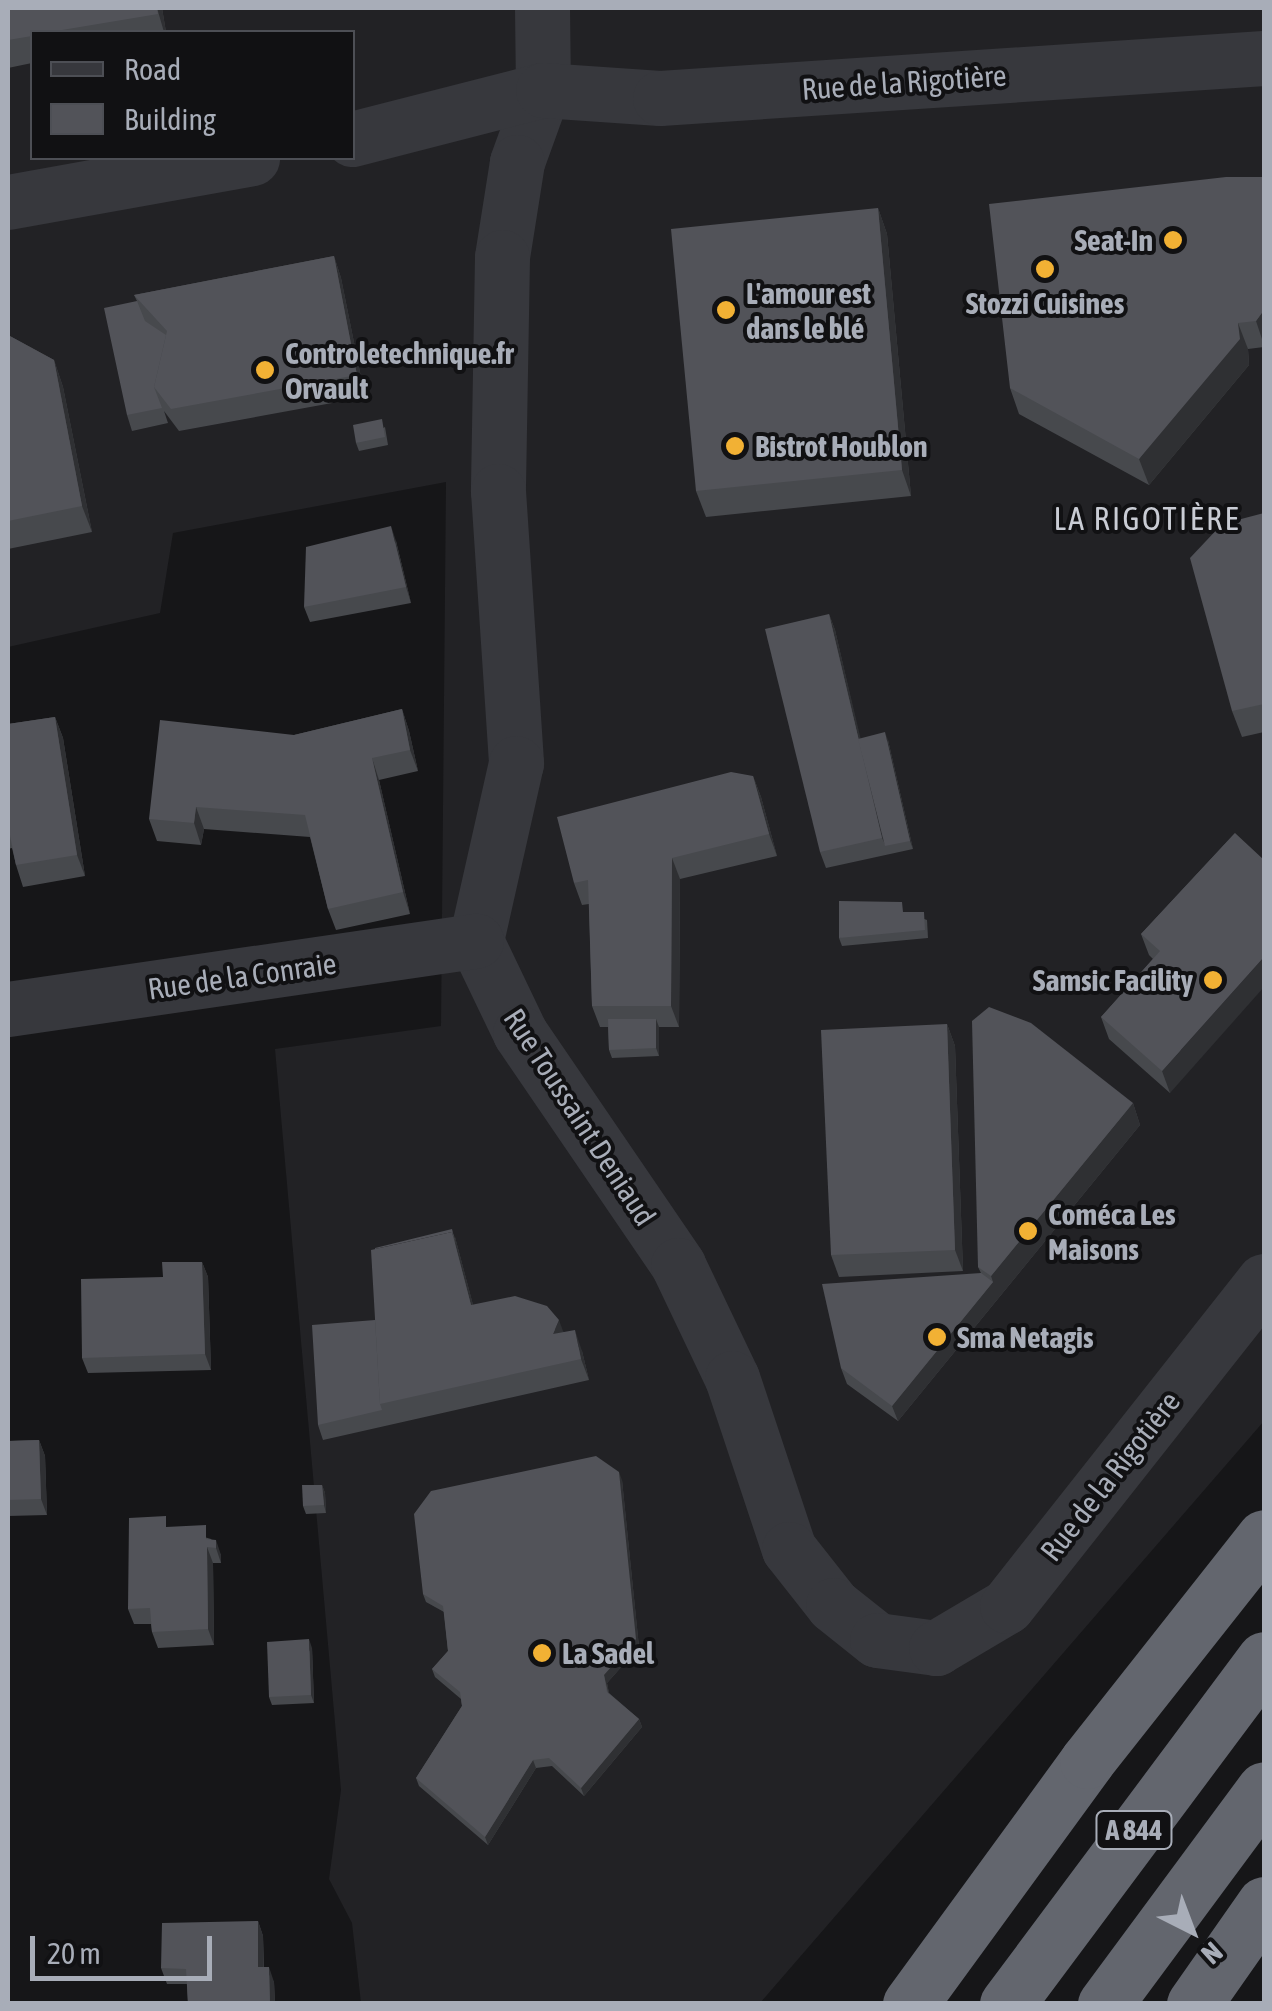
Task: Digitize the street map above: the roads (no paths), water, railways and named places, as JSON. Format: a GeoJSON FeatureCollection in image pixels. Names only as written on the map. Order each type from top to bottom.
{"type":"FeatureCollection","features":[{"type":"Feature","properties":{"kind":"highway"},"geometry":{"type":"LineString","coordinates":[[910,2004],[1087,1761],[1264,1537]]}},
{"type":"Feature","properties":{"kind":"highway","name":"A 844"},"geometry":{"type":"LineString","coordinates":[[1007,2004],[1264,1658]]}},
{"type":"Feature","properties":{"kind":"highway","name":"A 844"},"geometry":{"type":"LineString","coordinates":[[1105,2004],[1264,1790]]}},
{"type":"Feature","properties":{"kind":"highway"},"geometry":{"type":"LineString","coordinates":[[1194,2004],[1264,1904]]}},
{"type":"Feature","properties":{"kind":"street"},"geometry":{"type":"LineString","coordinates":[[476,940],[516,763],[498,491],[502,257],[517,162],[544,90],[542,8]]}},
{"type":"Feature","properties":{"kind":"street","name":"Rue de la Rigotière"},"geometry":{"type":"LineString","coordinates":[[355,138],[544,90],[660,98],[1264,58]]}},
{"type":"Feature","properties":{"kind":"street"},"geometry":{"type":"LineString","coordinates":[[8,202],[241,160]]}},
{"type":"Feature","properties":{"kind":"street","name":"Rue de la Conraie"},"geometry":{"type":"LineString","coordinates":[[8,1009],[476,940]]}},
{"type":"Feature","properties":{"kind":"street","name":"Rue Toussaint Deniaud"},"geometry":{"type":"LineString","coordinates":[[476,940],[520,1033],[678,1266],[732,1378],[788,1549],[833,1604],[877,1640],[936,1648]]}},
{"type":"Feature","properties":{"kind":"street","name":"Rue de la Rigotière"},"geometry":{"type":"LineString","coordinates":[[936,1648],[1007,1606],[1264,1282]]}},
{"type":"Feature","properties":{"kind":"place","name":"Seat-In"},"geometry":{"type":"Point","coordinates":[1173,240]}},
{"type":"Feature","properties":{"kind":"place","name":"Stozzi Cuisines"},"geometry":{"type":"Point","coordinates":[1045,269]}},
{"type":"Feature","properties":{"kind":"place","name":"L'amour est dans le blé"},"geometry":{"type":"Point","coordinates":[726,310]}},
{"type":"Feature","properties":{"kind":"place","name":"Controletechnique.fr Orvault"},"geometry":{"type":"Point","coordinates":[265,370]}},
{"type":"Feature","properties":{"kind":"place","name":"Bistrot Houblon"},"geometry":{"type":"Point","coordinates":[735,446]}},
{"type":"Feature","properties":{"kind":"place","name":"Samsic Facility"},"geometry":{"type":"Point","coordinates":[1213,980]}},
{"type":"Feature","properties":{"kind":"place","name":"Coméca Les Maisons"},"geometry":{"type":"Point","coordinates":[1028,1231]}},
{"type":"Feature","properties":{"kind":"place","name":"Sma Netagis"},"geometry":{"type":"Point","coordinates":[937,1337]}},
{"type":"Feature","properties":{"kind":"place","name":"La Sadel"},"geometry":{"type":"Point","coordinates":[542,1653]}},
{"type":"Feature","properties":{"kind":"district","name":"LA RIGOTIÈRE"},"geometry":{"type":"Point","coordinates":[1147,519]}}]}
